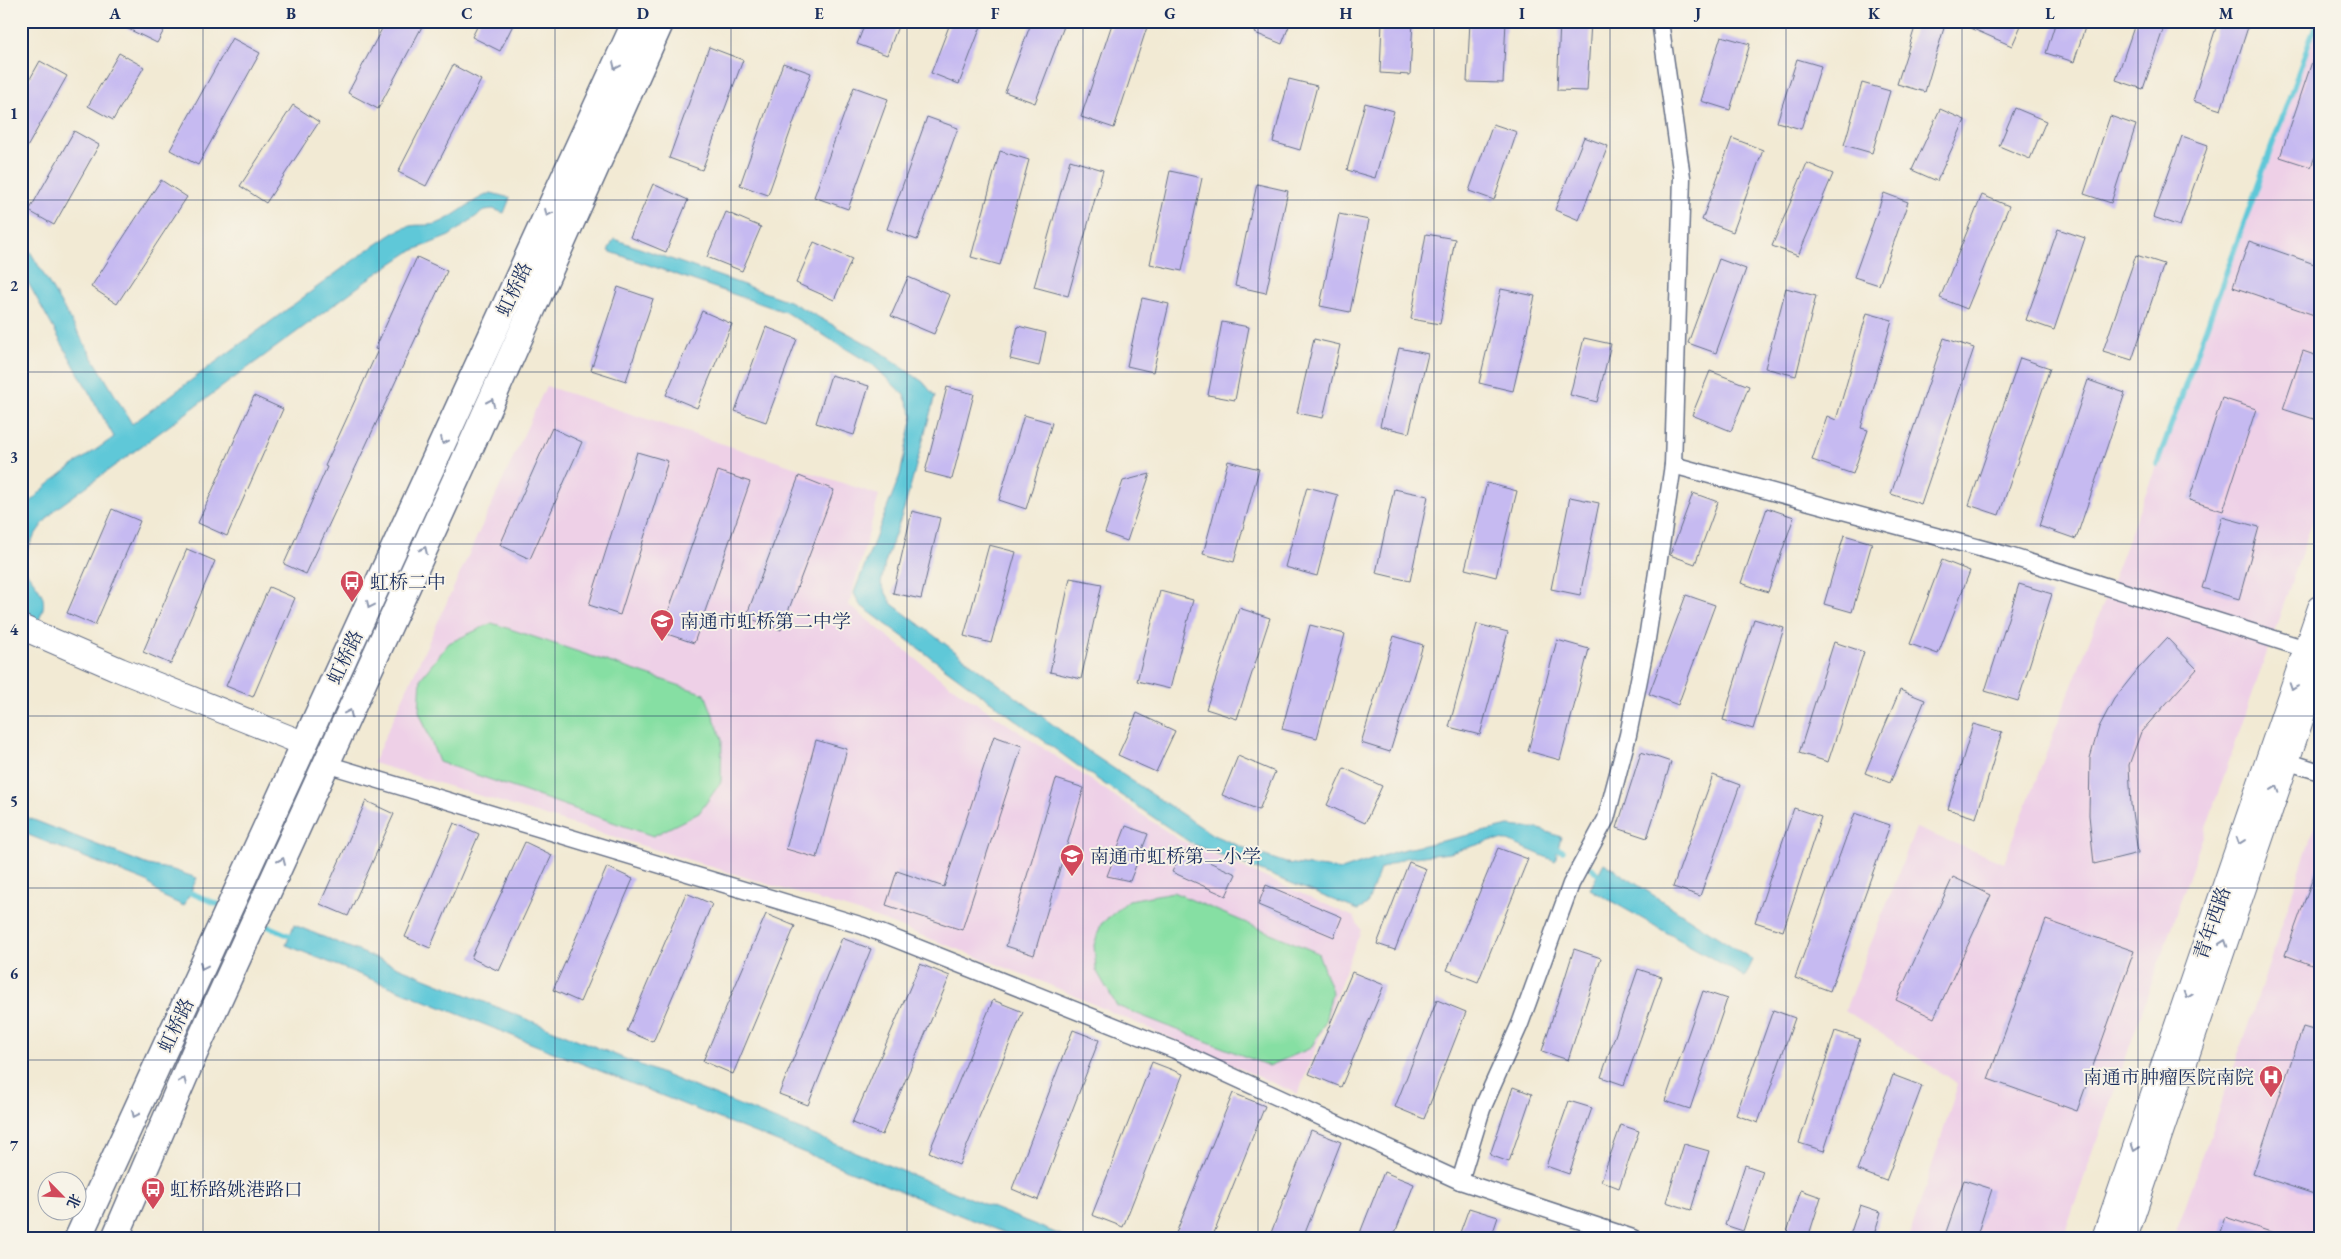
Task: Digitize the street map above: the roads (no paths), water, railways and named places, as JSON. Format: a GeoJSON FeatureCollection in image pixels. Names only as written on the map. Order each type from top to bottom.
{"type":"FeatureCollection","features":[{"type":"Feature","properties":{"kind":"main road","name":"虹桥路"},"geometry":{"type":"LineString","coordinates":[[78,1238],[636,21]]}},
{"type":"Feature","properties":{"kind":"main road","name":"虹桥路"},"geometry":{"type":"LineString","coordinates":[[115,1238],[197,1047],[661,21]]}},
{"type":"Feature","properties":{"kind":"main road","name":"青年西路"},"geometry":{"type":"LineString","coordinates":[[2104,1238],[2278,758],[2313,656],[2320,608]]}},
{"type":"Feature","properties":{"kind":"main road"},"geometry":{"type":"LineString","coordinates":[[28,631],[305,744]]}},
{"type":"Feature","properties":{"kind":"main road","name":"青年西路"},"geometry":{"type":"LineString","coordinates":[[2125,1238],[2278,758]]}},
{"type":"Feature","properties":{"kind":"street"},"geometry":{"type":"LineString","coordinates":[[1460,1181],[1482,1109],[1520,1024],[1571,884],[1606,819],[1628,735],[1647,639],[1673,465],[1682,177],[1660,21]]}},
{"type":"Feature","properties":{"kind":"street"},"geometry":{"type":"LineString","coordinates":[[1673,465],[2010,556],[2313,656]]}},
{"type":"Feature","properties":{"kind":"street"},"geometry":{"type":"LineString","coordinates":[[2278,758],[2320,772]]}},
{"type":"Feature","properties":{"kind":"street"},"geometry":{"type":"LineString","coordinates":[[326,764],[863,926],[1175,1050],[1460,1181],[1633,1238]]}},
{"type":"Feature","properties":{"kind":"water"},"geometry":{"type":"Polygon","coordinates":[[[491,193],[510,198],[504,213],[493,209],[485,210],[449,236],[409,252],[373,276],[57,508],[45,521],[33,539],[25,558],[28,574],[39,590],[44,603],[40,618],[21,652],[21,515],[51,482],[114,437],[21,270],[21,236],[132,424],[366,251],[398,230],[410,226],[441,222],[491,193]]]}},
{"type":"Feature","properties":{"kind":"water"},"geometry":{"type":"Polygon","coordinates":[[[614,239],[789,301],[873,347],[923,382],[935,396],[905,506],[885,563],[881,584],[892,604],[1092,754],[1213,835],[1286,863],[1342,870],[1397,851],[1509,826],[1539,829],[1561,837],[1555,861],[1508,841],[1493,840],[1450,853],[1404,858],[1380,869],[1367,905],[1358,910],[1191,843],[1078,766],[860,605],[854,593],[900,475],[913,416],[904,395],[873,365],[785,312],[608,251],[614,239]]]}},
{"type":"Feature","properties":{"kind":"water"},"geometry":{"type":"Polygon","coordinates":[[[21,815],[148,865],[173,870],[197,878],[184,906],[162,896],[147,882],[21,832],[21,815]]]}},
{"type":"Feature","properties":{"kind":"water"},"geometry":{"type":"Polygon","coordinates":[[[1604,863],[1753,960],[1745,977],[1590,889],[1604,863]]]}},
{"type":"Feature","properties":{"kind":"water"},"geometry":{"type":"Polygon","coordinates":[[[294,925],[1068,1238],[1017,1238],[286,945],[294,925]]]}},
{"type":"Feature","properties":{"kind":"waterway"},"geometry":{"type":"LineString","coordinates":[[2157,464],[2317,21]]}},
{"type":"Feature","properties":{"kind":"waterway"},"geometry":{"type":"LineString","coordinates":[[1553,848],[1563,851]]}},
{"type":"Feature","properties":{"kind":"waterway"},"geometry":{"type":"LineString","coordinates":[[1592,868],[1602,879]]}},
{"type":"Feature","properties":{"kind":"waterway"},"geometry":{"type":"LineString","coordinates":[[184,890],[222,906]]}},
{"type":"Feature","properties":{"kind":"waterway"},"geometry":{"type":"LineString","coordinates":[[260,923],[295,938]]}},
{"type":"Feature","properties":{"kind":"place","name":"虹桥二中"},"geometry":{"type":"Point","coordinates":[352,603]}},
{"type":"Feature","properties":{"kind":"place","name":"南通市虹桥第二中学"},"geometry":{"type":"Point","coordinates":[662,642]}},
{"type":"Feature","properties":{"kind":"place","name":"南通市虹桥第二小学"},"geometry":{"type":"Point","coordinates":[1072,877]}},
{"type":"Feature","properties":{"kind":"place","name":"南通市肿瘤医院南院"},"geometry":{"type":"Point","coordinates":[2271,1098]}},
{"type":"Feature","properties":{"kind":"place","name":"虹桥路姚港路口"},"geometry":{"type":"Point","coordinates":[153,1210]}}]}
